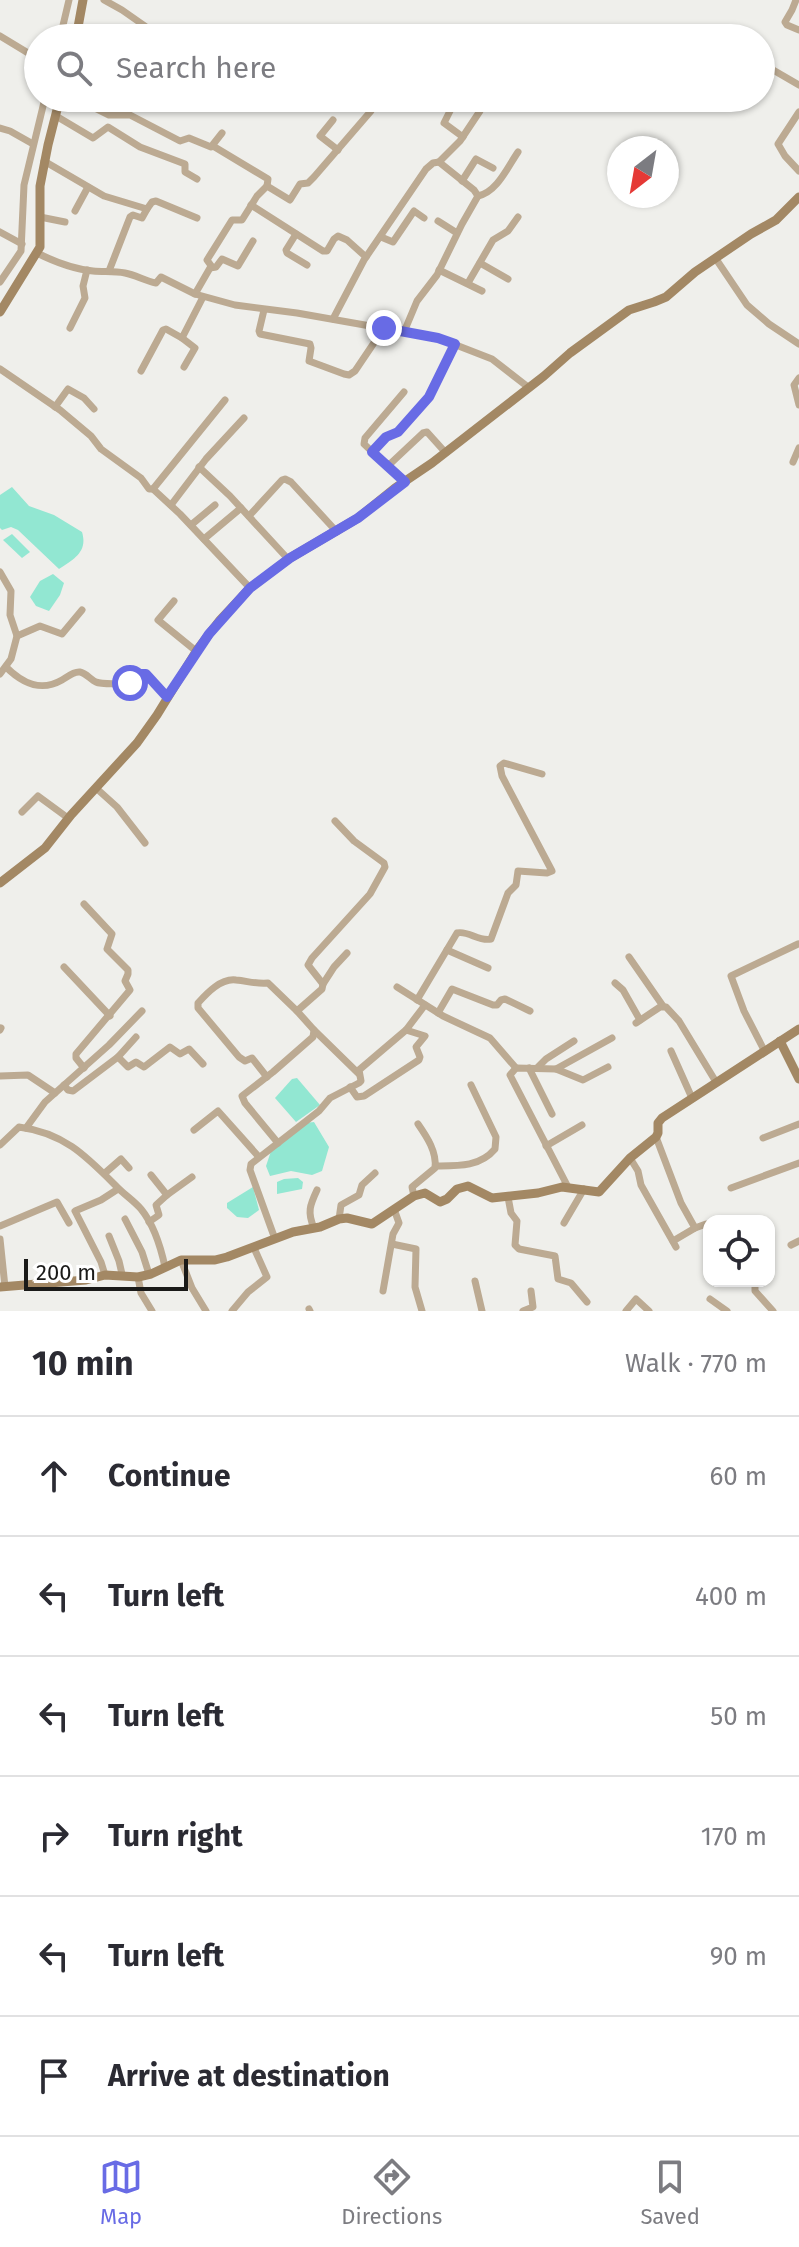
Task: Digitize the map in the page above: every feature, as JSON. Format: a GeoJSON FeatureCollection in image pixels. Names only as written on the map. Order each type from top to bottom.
{"type":"FeatureCollection","features":[{"type":"Feature","properties":{"kind":"street"},"geometry":{"type":"LineString","coordinates":[[63,24],[69,0]]}},
{"type":"Feature","properties":{"kind":"street"},"geometry":{"type":"LineString","coordinates":[[79,24],[83,0]]}},
{"type":"Feature","properties":{"kind":"street"},"geometry":{"type":"LineString","coordinates":[[104,0],[143,24]]}},
{"type":"Feature","properties":{"kind":"street"},"geometry":{"type":"LineString","coordinates":[[796,0],[785,22],[799,30]]}},
{"type":"Feature","properties":{"kind":"street"},"geometry":{"type":"LineString","coordinates":[[0,36],[24,51]]}},
{"type":"Feature","properties":{"kind":"street"},"geometry":{"type":"LineString","coordinates":[[775,71],[799,85]]}},
{"type":"Feature","properties":{"kind":"street"},"geometry":{"type":"LineString","coordinates":[[0,282],[19,255],[22,244],[24,185],[41,112]]}},
{"type":"Feature","properties":{"kind":"street"},"geometry":{"type":"LineString","coordinates":[[0,312],[37,253],[41,241],[40,186],[57,112]]}},
{"type":"Feature","properties":{"kind":"street"},"geometry":{"type":"LineString","coordinates":[[103,112],[130,115],[176,140],[189,138],[208,147],[213,146],[268,179],[267,186],[242,220],[232,220],[208,257],[207,261],[212,267]]}},
{"type":"Feature","properties":{"kind":"street"},"geometry":{"type":"LineString","coordinates":[[267,186],[290,200],[300,184],[308,183],[370,112]]}},
{"type":"Feature","properties":{"kind":"street"},"geometry":{"type":"LineString","coordinates":[[450,112],[444,123],[463,137]]}},
{"type":"Feature","properties":{"kind":"street"},"geometry":{"type":"LineString","coordinates":[[333,319],[366,257],[426,169],[439,162],[463,137],[479,112]]}},
{"type":"Feature","properties":{"kind":"street"},"geometry":{"type":"LineString","coordinates":[[799,112],[778,144],[799,171]]}},
{"type":"Feature","properties":{"kind":"street"},"geometry":{"type":"LineString","coordinates":[[56,116],[93,138],[108,127],[140,147],[185,164],[185,172],[197,179]]}},
{"type":"Feature","properties":{"kind":"street"},"geometry":{"type":"LineString","coordinates":[[333,120],[320,136],[338,150]]}},
{"type":"Feature","properties":{"kind":"street"},"geometry":{"type":"LineString","coordinates":[[0,128],[33,144]]}},
{"type":"Feature","properties":{"kind":"street"},"geometry":{"type":"LineString","coordinates":[[213,146],[222,133]]}},
{"type":"Feature","properties":{"kind":"street"},"geometry":{"type":"LineString","coordinates":[[478,196],[492,189],[518,152]]}},
{"type":"Feature","properties":{"kind":"street"},"geometry":{"type":"LineString","coordinates":[[462,181],[476,159],[493,168]]}},
{"type":"Feature","properties":{"kind":"street"},"geometry":{"type":"LineString","coordinates":[[44,161],[109,198],[147,209]]}},
{"type":"Feature","properties":{"kind":"street"},"geometry":{"type":"LineString","coordinates":[[439,162],[478,196]]}},
{"type":"Feature","properties":{"kind":"street"},"geometry":{"type":"LineString","coordinates":[[75,211],[88,187]]}},
{"type":"Feature","properties":{"kind":"street"},"geometry":{"type":"LineString","coordinates":[[404,332],[417,301],[439,270],[478,196]]}},
{"type":"Feature","properties":{"kind":"street"},"geometry":{"type":"LineString","coordinates":[[0,883],[45,848],[145,733],[196,651],[250,588],[288,559],[358,518],[629,310],[660,300],[735,244],[776,220],[799,197]]}},
{"type":"Feature","properties":{"kind":"street"},"geometry":{"type":"LineString","coordinates":[[109,271],[130,217],[141,218],[152,202],[197,218]]}},
{"type":"Feature","properties":{"kind":"street"},"geometry":{"type":"LineString","coordinates":[[251,205],[325,252],[334,239],[341,237],[366,257]]}},
{"type":"Feature","properties":{"kind":"street"},"geometry":{"type":"LineString","coordinates":[[381,237],[393,242],[414,211],[424,218]]}},
{"type":"Feature","properties":{"kind":"street"},"geometry":{"type":"LineString","coordinates":[[40,217],[65,222]]}},
{"type":"Feature","properties":{"kind":"street"},"geometry":{"type":"LineString","coordinates":[[468,283],[493,240],[508,231],[518,217]]}},
{"type":"Feature","properties":{"kind":"street"},"geometry":{"type":"LineString","coordinates":[[438,221],[457,233]]}},
{"type":"Feature","properties":{"kind":"street"},"geometry":{"type":"LineString","coordinates":[[0,232],[22,244]]}},
{"type":"Feature","properties":{"kind":"street"},"geometry":{"type":"LineString","coordinates":[[296,234],[287,253],[307,265]]}},
{"type":"Feature","properties":{"kind":"street"},"geometry":{"type":"LineString","coordinates":[[182,338],[210,268],[216,267],[222,259],[238,266],[253,241]]}},
{"type":"Feature","properties":{"kind":"street"},"geometry":{"type":"LineString","coordinates":[[37,253],[56,262],[87,270],[136,275],[152,283],[161,277],[199,295],[235,305],[438,338],[492,359],[528,387]]}},
{"type":"Feature","properties":{"kind":"street"},"geometry":{"type":"LineString","coordinates":[[716,259],[747,305],[799,344]]}},
{"type":"Feature","properties":{"kind":"street"},"geometry":{"type":"LineString","coordinates":[[480,263],[508,279]]}},
{"type":"Feature","properties":{"kind":"street"},"geometry":{"type":"LineString","coordinates":[[70,328],[85,298],[83,286],[87,270]]}},
{"type":"Feature","properties":{"kind":"street"},"geometry":{"type":"LineString","coordinates":[[439,270],[482,291]]}},
{"type":"Feature","properties":{"kind":"street"},"geometry":{"type":"LineString","coordinates":[[264,310],[260,334],[310,344],[309,361],[349,375],[355,371],[384,328]]}},
{"type":"Feature","properties":{"kind":"street"},"geometry":{"type":"LineString","coordinates":[[141,371],[164,329],[195,348],[184,367]]}},
{"type":"Feature","properties":{"kind":"street"},"geometry":{"type":"LineString","coordinates":[[372,452],[386,437],[398,432],[429,397],[455,344]]}},
{"type":"Feature","properties":{"kind":"street"},"geometry":{"type":"LineString","coordinates":[[0,369],[55,407],[91,436],[101,449],[141,478],[149,489],[153,489],[191,525],[250,588]]}},
{"type":"Feature","properties":{"kind":"street"},"geometry":{"type":"LineString","coordinates":[[799,378],[794,385],[799,405]]}},
{"type":"Feature","properties":{"kind":"street"},"geometry":{"type":"LineString","coordinates":[[55,407],[68,389],[84,398],[94,409]]}},
{"type":"Feature","properties":{"kind":"street"},"geometry":{"type":"LineString","coordinates":[[404,392],[365,438],[364,444],[405,482]]}},
{"type":"Feature","properties":{"kind":"street"},"geometry":{"type":"LineString","coordinates":[[153,489],[225,400]]}},
{"type":"Feature","properties":{"kind":"street"},"geometry":{"type":"LineString","coordinates":[[171,505],[199,467],[244,418]]}},
{"type":"Feature","properties":{"kind":"street"},"geometry":{"type":"LineString","coordinates":[[387,464],[393,463],[425,432],[445,452]]}},
{"type":"Feature","properties":{"kind":"street"},"geometry":{"type":"LineString","coordinates":[[793,462],[799,448]]}},
{"type":"Feature","properties":{"kind":"street"},"geometry":{"type":"LineString","coordinates":[[199,467],[288,559]]}},
{"type":"Feature","properties":{"kind":"street"},"geometry":{"type":"LineString","coordinates":[[249,516],[285,479],[337,532]]}},
{"type":"Feature","properties":{"kind":"street"},"geometry":{"type":"LineString","coordinates":[[191,525],[215,505]]}},
{"type":"Feature","properties":{"kind":"street"},"geometry":{"type":"LineString","coordinates":[[204,539],[241,508]]}},
{"type":"Feature","properties":{"kind":"street"},"geometry":{"type":"LineString","coordinates":[[0,572],[11,591],[10,615],[17,636],[11,659],[3,671],[45,687],[77,672],[101,684],[127,684],[140,674],[146,674],[167,697]]}},
{"type":"Feature","properties":{"kind":"street"},"geometry":{"type":"LineString","coordinates":[[174,601],[158,620],[196,651]]}},
{"type":"Feature","properties":{"kind":"street"},"geometry":{"type":"LineString","coordinates":[[17,636],[40,626],[62,634],[82,610]]}},
{"type":"Feature","properties":{"kind":"street"},"geometry":{"type":"LineString","coordinates":[[358,1073],[406,1030],[459,932],[491,939],[508,893],[516,885],[518,871],[552,871],[502,776],[500,766],[504,763],[542,774]]}},
{"type":"Feature","properties":{"kind":"street"},"geometry":{"type":"LineString","coordinates":[[96,788],[117,807],[145,843]]}},
{"type":"Feature","properties":{"kind":"street"},"geometry":{"type":"LineString","coordinates":[[22,812],[36,796],[40,796],[68,818]]}},
{"type":"Feature","properties":{"kind":"street"},"geometry":{"type":"LineString","coordinates":[[323,984],[310,969],[310,961],[370,894],[385,865],[354,841],[335,821]]}},
{"type":"Feature","properties":{"kind":"street"},"geometry":{"type":"LineString","coordinates":[[84,904],[112,934],[107,949],[129,972],[125,981],[130,990],[76,1054],[84,1068]]}},
{"type":"Feature","properties":{"kind":"street"},"geometry":{"type":"LineString","coordinates":[[765,1052],[744,1011],[731,976],[798,944]]}},
{"type":"Feature","properties":{"kind":"street"},"geometry":{"type":"LineString","coordinates":[[447,950],[488,968]]}},
{"type":"Feature","properties":{"kind":"street"},"geometry":{"type":"LineString","coordinates":[[297,1011],[322,989],[347,953]]}},
{"type":"Feature","properties":{"kind":"street"},"geometry":{"type":"LineString","coordinates":[[629,957],[663,1006],[679,1021],[716,1082]]}},
{"type":"Feature","properties":{"kind":"street"},"geometry":{"type":"LineString","coordinates":[[64,967],[110,1016]]}},
{"type":"Feature","properties":{"kind":"street"},"geometry":{"type":"LineString","coordinates":[[267,1077],[252,1058],[245,1061],[239,1057],[198,1008],[198,1003],[218,985],[235,979],[256,984],[268,983],[358,1073],[361,1081],[330,1098],[319,1111],[251,1164],[250,1170],[275,1239]]}},
{"type":"Feature","properties":{"kind":"street"},"geometry":{"type":"LineString","coordinates":[[615,983],[623,990],[638,1021],[663,1006]]}},
{"type":"Feature","properties":{"kind":"street"},"geometry":{"type":"LineString","coordinates":[[397,987],[438,1013],[490,1038],[516,1068],[556,1069],[583,1080],[608,1067]]}},
{"type":"Feature","properties":{"kind":"street"},"geometry":{"type":"LineString","coordinates":[[438,1013],[452,989],[496,1006],[505,999],[530,1011]]}},
{"type":"Feature","properties":{"kind":"street"},"geometry":{"type":"LineString","coordinates":[[26,1128],[39,1108],[142,1011]]}},
{"type":"Feature","properties":{"kind":"street"},"geometry":{"type":"LineString","coordinates":[[0,1239],[2,1287],[86,1280],[105,1275],[138,1277],[181,1260],[215,1260],[339,1219],[372,1224],[414,1196],[425,1193],[440,1202],[457,1189],[468,1186],[487,1197],[508,1197],[568,1187],[599,1192],[630,1158],[656,1137],[658,1123],[799,1029]]}},
{"type":"Feature","properties":{"kind":"street"},"geometry":{"type":"LineString","coordinates":[[278,1143],[242,1096],[307,1042],[314,1030]]}},
{"type":"Feature","properties":{"kind":"street"},"geometry":{"type":"LineString","coordinates":[[350,1087],[357,1097],[364,1096],[419,1060],[416,1047],[425,1036],[406,1030]]}},
{"type":"Feature","properties":{"kind":"street"},"geometry":{"type":"LineString","coordinates":[[64,1085],[73,1091],[118,1057],[136,1037]]}},
{"type":"Feature","properties":{"kind":"street"},"geometry":{"type":"LineString","coordinates":[[556,1069],[612,1038]]}},
{"type":"Feature","properties":{"kind":"street"},"geometry":{"type":"LineString","coordinates":[[533,1068],[574,1041]]}},
{"type":"Feature","properties":{"kind":"street"},"geometry":{"type":"LineString","coordinates":[[780,1041],[799,1079]]}},
{"type":"Feature","properties":{"kind":"street"},"geometry":{"type":"LineString","coordinates":[[118,1057],[127,1067],[136,1062],[144,1067],[170,1047],[181,1054],[189,1049],[203,1064]]}},
{"type":"Feature","properties":{"kind":"street"},"geometry":{"type":"LineString","coordinates":[[671,1051],[692,1098]]}},
{"type":"Feature","properties":{"kind":"street"},"geometry":{"type":"LineString","coordinates":[[516,1068],[510,1075],[511,1080],[568,1187]]}},
{"type":"Feature","properties":{"kind":"street"},"geometry":{"type":"LineString","coordinates":[[533,1068],[552,1114]]}},
{"type":"Feature","properties":{"kind":"street"},"geometry":{"type":"LineString","coordinates":[[0,1076],[31,1076],[55,1093]]}},
{"type":"Feature","properties":{"kind":"street"},"geometry":{"type":"LineString","coordinates":[[414,1196],[412,1187],[436,1166],[471,1165],[495,1149],[496,1137],[471,1085]]}},
{"type":"Feature","properties":{"kind":"street"},"geometry":{"type":"LineString","coordinates":[[194,1130],[218,1111],[259,1157]]}},
{"type":"Feature","properties":{"kind":"street"},"geometry":{"type":"LineString","coordinates":[[418,1124],[428,1139],[436,1166]]}},
{"type":"Feature","properties":{"kind":"street"},"geometry":{"type":"LineString","coordinates":[[763,1138],[799,1124]]}},
{"type":"Feature","properties":{"kind":"street"},"geometry":{"type":"LineString","coordinates":[[546,1146],[582,1125]]}},
{"type":"Feature","properties":{"kind":"street"},"geometry":{"type":"LineString","coordinates":[[0,1145],[16,1128],[26,1128],[77,1148],[138,1205],[149,1222],[165,1267]]}},
{"type":"Feature","properties":{"kind":"street"},"geometry":{"type":"LineString","coordinates":[[656,1137],[681,1203],[695,1228]]}},
{"type":"Feature","properties":{"kind":"street"},"geometry":{"type":"LineString","coordinates":[[630,1158],[638,1171],[641,1185],[674,1244],[703,1225]]}},
{"type":"Feature","properties":{"kind":"street"},"geometry":{"type":"LineString","coordinates":[[105,1173],[121,1159],[129,1168]]}},
{"type":"Feature","properties":{"kind":"street"},"geometry":{"type":"LineString","coordinates":[[731,1188],[799,1163]]}},
{"type":"Feature","properties":{"kind":"street"},"geometry":{"type":"LineString","coordinates":[[339,1219],[341,1205],[361,1194],[362,1185],[375,1173]]}},
{"type":"Feature","properties":{"kind":"street"},"geometry":{"type":"LineString","coordinates":[[151,1175],[167,1195]]}},
{"type":"Feature","properties":{"kind":"street"},"geometry":{"type":"LineString","coordinates":[[149,1222],[159,1215],[156,1206],[192,1177]]}},
{"type":"Feature","properties":{"kind":"street"},"geometry":{"type":"LineString","coordinates":[[105,1275],[75,1211],[118,1189]]}},
{"type":"Feature","properties":{"kind":"street"},"geometry":{"type":"LineString","coordinates":[[564,1223],[584,1189]]}},
{"type":"Feature","properties":{"kind":"street"},"geometry":{"type":"LineString","coordinates":[[314,1228],[309,1210],[317,1190]]}},
{"type":"Feature","properties":{"kind":"street"},"geometry":{"type":"LineString","coordinates":[[508,1197],[511,1213],[517,1221],[515,1245],[519,1249],[555,1256],[558,1279],[569,1282],[587,1302]]}},
{"type":"Feature","properties":{"kind":"street"},"geometry":{"type":"LineString","coordinates":[[0,1226],[57,1202],[69,1223]]}},
{"type":"Feature","properties":{"kind":"street"},"geometry":{"type":"LineString","coordinates":[[383,1291],[393,1234],[400,1221],[394,1209]]}},
{"type":"Feature","properties":{"kind":"street"},"geometry":{"type":"LineString","coordinates":[[125,1219],[149,1274]]}},
{"type":"Feature","properties":{"kind":"street"},"geometry":{"type":"LineString","coordinates":[[109,1236],[122,1274]]}},
{"type":"Feature","properties":{"kind":"street"},"geometry":{"type":"LineString","coordinates":[[392,1244],[416,1249],[416,1293],[422,1311]]}},
{"type":"Feature","properties":{"kind":"street"},"geometry":{"type":"LineString","coordinates":[[232,1311],[248,1292],[267,1277],[254,1248]]}},
{"type":"Feature","properties":{"kind":"street"},"geometry":{"type":"LineString","coordinates":[[181,1260],[192,1288],[206,1311]]}},
{"type":"Feature","properties":{"kind":"street"},"geometry":{"type":"LineString","coordinates":[[138,1277],[141,1293],[152,1311]]}},
{"type":"Feature","properties":{"kind":"street"},"geometry":{"type":"LineString","coordinates":[[475,1281],[482,1311]]}},
{"type":"Feature","properties":{"kind":"street"},"geometry":{"type":"LineString","coordinates":[[755,1287],[773,1311]]}},
{"type":"Feature","properties":{"kind":"street"},"geometry":{"type":"LineString","coordinates":[[523,1311],[533,1307],[531,1291]]}},
{"type":"Feature","properties":{"kind":"street"},"geometry":{"type":"LineString","coordinates":[[626,1311],[636,1299],[649,1311]]}},
{"type":"Feature","properties":{"kind":"street"},"geometry":{"type":"LineString","coordinates":[[710,1299],[727,1311]]}},
{"type":"Feature","properties":{"kind":"shaded area"},"geometry":{"type":"Polygon","coordinates":[[[12,487],[29,506],[54,515],[82,532],[81,550],[59,569],[18,530],[0,528],[0,495],[12,487]]]}},
{"type":"Feature","properties":{"kind":"shaded area"},"geometry":{"type":"Polygon","coordinates":[[[12,534],[30,552],[22,558],[3,540],[12,534]]]}},
{"type":"Feature","properties":{"kind":"shaded area"},"geometry":{"type":"Polygon","coordinates":[[[53,574],[64,583],[49,611],[36,606],[30,597],[40,581],[53,574]]]}},
{"type":"Feature","properties":{"kind":"shaded area"},"geometry":{"type":"Polygon","coordinates":[[[297,1078],[320,1105],[296,1122],[275,1098],[292,1079],[297,1078]]]}},
{"type":"Feature","properties":{"kind":"shaded area"},"geometry":{"type":"Polygon","coordinates":[[[314,1122],[329,1147],[322,1171],[312,1175],[291,1171],[270,1176],[266,1166],[272,1148],[305,1123],[314,1122]]]}},
{"type":"Feature","properties":{"kind":"shaded area"},"geometry":{"type":"Polygon","coordinates":[[[298,1178],[303,1182],[302,1189],[277,1194],[277,1182],[298,1178]]]}},
{"type":"Feature","properties":{"kind":"shaded area"},"geometry":{"type":"Polygon","coordinates":[[[253,1187],[259,1210],[248,1218],[237,1217],[227,1208],[227,1203],[253,1187]]]}},
{"type":"Feature","properties":{"kind":"route"},"geometry":{"type":"LineString","coordinates":[[130,683],[140,674],[146,674],[167,697],[209,634],[250,588],[290,558],[358,518],[405,482],[372,452],[386,437],[398,432],[429,397],[455,344],[384,328]]}}]}
